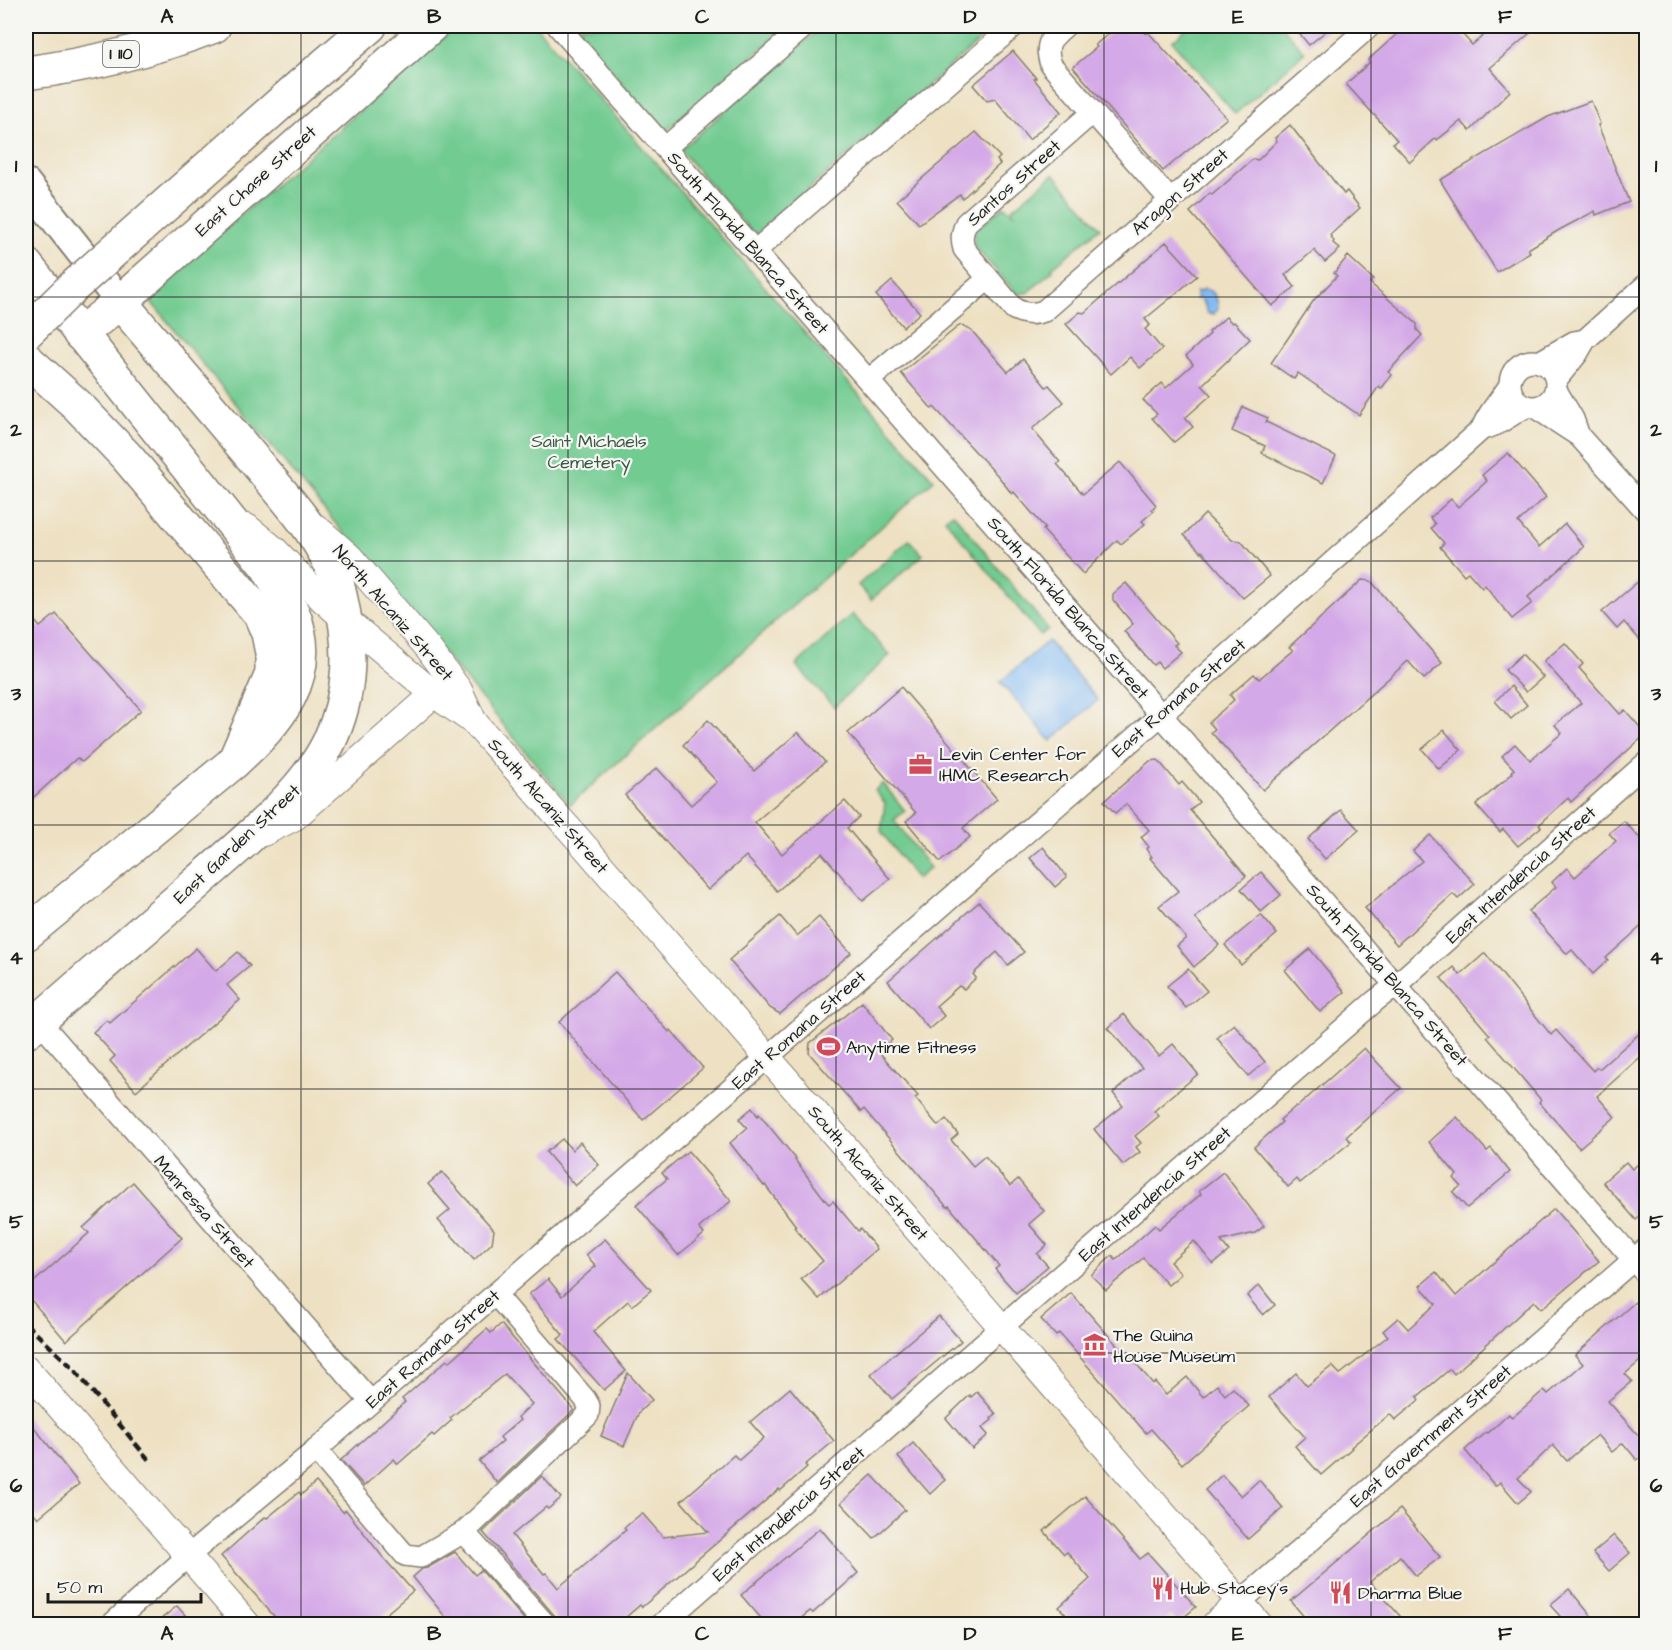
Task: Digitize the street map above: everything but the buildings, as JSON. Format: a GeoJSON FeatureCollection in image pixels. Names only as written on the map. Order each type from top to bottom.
{"type":"FeatureCollection","features":[{"type":"Feature","properties":{"kind":"main road","name":"I 110"},"geometry":{"type":"LineString","coordinates":[[26,74],[126,53],[214,26]]}},
{"type":"Feature","properties":{"kind":"main road"},"geometry":{"type":"LineString","coordinates":[[26,333],[73,287],[370,26]]}},
{"type":"Feature","properties":{"kind":"main road","name":"East Chase Street"},"geometry":{"type":"LineString","coordinates":[[80,334],[120,302],[431,26]]}},
{"type":"Feature","properties":{"kind":"main road","name":"North Alcaniz Street"},"geometry":{"type":"LineString","coordinates":[[26,183],[120,302],[292,506]]}},
{"type":"Feature","properties":{"kind":"main road","name":"North Alcaniz Street"},"geometry":{"type":"LineString","coordinates":[[26,265],[217,502]]}},
{"type":"Feature","properties":{"kind":"main road"},"geometry":{"type":"LineString","coordinates":[[26,359],[77,405],[126,456],[260,614],[268,633],[272,653],[272,674],[234,762]]}},
{"type":"Feature","properties":{"kind":"main road"},"geometry":{"type":"LineString","coordinates":[[26,934],[234,762],[272,726],[289,700],[298,671],[300,649],[297,624],[288,601],[268,568],[217,502]]}},
{"type":"Feature","properties":{"kind":"main road","name":"East Garden Street"},"geometry":{"type":"LineString","coordinates":[[30,1020],[242,844],[298,788],[328,743],[342,708],[348,678],[346,620],[332,565],[292,506]]}},
{"type":"Feature","properties":{"kind":"street","name":"South Florida Blanca Street"},"geometry":{"type":"LineString","coordinates":[[558,26],[1396,986],[1642,1261]]}},
{"type":"Feature","properties":{"kind":"street"},"geometry":{"type":"LineString","coordinates":[[665,148],[805,26]]}},
{"type":"Feature","properties":{"kind":"street"},"geometry":{"type":"LineString","coordinates":[[755,251],[1014,26]]}},
{"type":"Feature","properties":{"kind":"street"},"geometry":{"type":"LineString","coordinates":[[1065,26],[1051,38],[1047,49],[1051,65],[1171,201]]}},
{"type":"Feature","properties":{"kind":"street","name":"Aragon Street"},"geometry":{"type":"LineString","coordinates":[[988,279],[1014,309],[1025,314],[1044,311],[1370,26]]}},
{"type":"Feature","properties":{"kind":"street","name":"Santos Street"},"geometry":{"type":"LineString","coordinates":[[988,279],[964,249],[961,239],[966,223],[1092,113]]}},
{"type":"Feature","properties":{"kind":"street"},"geometry":{"type":"LineString","coordinates":[[869,381],[988,279]]}},
{"type":"Feature","properties":{"kind":"street"},"geometry":{"type":"LineString","coordinates":[[1531,407],[1549,402],[1556,385],[1585,340],[1647,285]]}},
{"type":"Feature","properties":{"kind":"street"},"geometry":{"type":"LineString","coordinates":[[1539,362],[1574,342],[1585,340]]}},
{"type":"Feature","properties":{"kind":"street"},"geometry":{"type":"LineString","coordinates":[[1579,436],[1556,385],[1551,368],[1539,362],[1525,362],[1519,366],[1511,377],[1510,384],[1514,398],[1520,404],[1531,407],[1579,436],[1647,512]]}},
{"type":"Feature","properties":{"kind":"street","name":"East Romana Street"},"geometry":{"type":"LineString","coordinates":[[1482,429],[1484,421],[1494,410],[1510,384]]}},
{"type":"Feature","properties":{"kind":"street","name":"East Romana Street"},"geometry":{"type":"LineString","coordinates":[[112,1624],[188,1556],[316,1450],[768,1058],[1161,715],[1482,429],[1495,427],[1509,416],[1531,407]]}},
{"type":"Feature","properties":{"kind":"street","name":"North Alcaniz Street"},"geometry":{"type":"LineString","coordinates":[[217,502],[274,549],[323,600],[346,620],[434,694],[474,722]]}},
{"type":"Feature","properties":{"kind":"street","name":"North Alcaniz Street"},"geometry":{"type":"LineString","coordinates":[[292,506],[350,557],[428,648],[459,690],[474,722]]}},
{"type":"Feature","properties":{"kind":"street"},"geometry":{"type":"LineString","coordinates":[[242,844],[295,817],[434,694]]}},
{"type":"Feature","properties":{"kind":"street","name":"South Alcaniz Street"},"geometry":{"type":"LineString","coordinates":[[474,722],[1259,1624]]}},
{"type":"Feature","properties":{"kind":"street","name":"East Intendencia Street"},"geometry":{"type":"LineString","coordinates":[[662,1624],[1375,1001],[1396,986],[1647,763]]}},
{"type":"Feature","properties":{"kind":"street","name":"Manressa Street"},"geometry":{"type":"LineString","coordinates":[[30,1020],[371,1402]]}},
{"type":"Feature","properties":{"kind":"street","name":"East Government Street"},"geometry":{"type":"LineString","coordinates":[[1215,1624],[1642,1261]]}},
{"type":"Feature","properties":{"kind":"street"},"geometry":{"type":"LineString","coordinates":[[316,1450],[405,1555],[421,1557],[464,1532],[588,1414],[589,1406],[585,1399],[495,1294]]}},
{"type":"Feature","properties":{"kind":"street"},"geometry":{"type":"LineString","coordinates":[[26,1368],[247,1624]]}},
{"type":"Feature","properties":{"kind":"street"},"geometry":{"type":"LineString","coordinates":[[464,1532],[545,1624]]}},
{"type":"Feature","properties":{"kind":"green space","name":"Saint Michaels Cemetery"},"geometry":{"type":"Polygon","coordinates":[[[457,26],[536,26],[934,480],[570,805],[147,297],[457,26]]]}},
{"type":"Feature","properties":{"kind":"green space"},"geometry":{"type":"Polygon","coordinates":[[[572,26],[787,26],[665,132],[572,26]]]}},
{"type":"Feature","properties":{"kind":"green space"},"geometry":{"type":"Polygon","coordinates":[[[823,26],[996,26],[755,236],[680,150],[823,26]]]}},
{"type":"Feature","properties":{"kind":"green space"},"geometry":{"type":"Polygon","coordinates":[[[1190,26],[1281,26],[1305,52],[1235,114],[1172,41],[1190,26]]]}},
{"type":"Feature","properties":{"kind":"green space"},"geometry":{"type":"Polygon","coordinates":[[[1054,174],[1100,228],[1052,268],[1053,270],[1028,293],[1017,294],[974,246],[975,231],[1004,206],[1013,213],[1012,209],[1054,174]]]}},
{"type":"Feature","properties":{"kind":"green space"},"geometry":{"type":"Polygon","coordinates":[[[953,513],[1048,629],[1040,635],[945,519],[953,513]]]}},
{"type":"Feature","properties":{"kind":"green space"},"geometry":{"type":"Polygon","coordinates":[[[909,540],[923,555],[871,600],[858,585],[909,540]]]}},
{"type":"Feature","properties":{"kind":"green space"},"geometry":{"type":"Polygon","coordinates":[[[852,614],[890,655],[834,707],[796,665],[852,614]]]}},
{"type":"Feature","properties":{"kind":"green space"},"geometry":{"type":"Polygon","coordinates":[[[883,783],[905,811],[894,820],[930,868],[916,879],[881,831],[885,803],[875,790],[883,783]]]}},
{"type":"Feature","properties":{"kind":"water"},"geometry":{"type":"Polygon","coordinates":[[[1204,289],[1211,292],[1216,299],[1218,309],[1214,314],[1206,311],[1200,298],[1196,299],[1196,292],[1204,289]]]}},
{"type":"Feature","properties":{"kind":"water"},"geometry":{"type":"Polygon","coordinates":[[[1048,641],[1098,700],[1051,741],[1000,682],[1048,641]]]}},
{"type":"Feature","properties":{"kind":"railway"},"geometry":{"type":"LineString","coordinates":[[26,1324],[72,1367],[149,1460]]}},
{"type":"Feature","properties":{"kind":"place","name":"Levin Center for IHMC Research"},"geometry":{"type":"Point","coordinates":[921,764]}},
{"type":"Feature","properties":{"kind":"place","name":"Anytime Fitness"},"geometry":{"type":"Point","coordinates":[828,1047]}},
{"type":"Feature","properties":{"kind":"place","name":"The Quina House Museum"},"geometry":{"type":"Point","coordinates":[1095,1345]}},
{"type":"Feature","properties":{"kind":"place","name":"Hub Stacey's"},"geometry":{"type":"Point","coordinates":[1162,1588]}},
{"type":"Feature","properties":{"kind":"place","name":"Dharma Blue"},"geometry":{"type":"Point","coordinates":[1340,1593]}}]}
